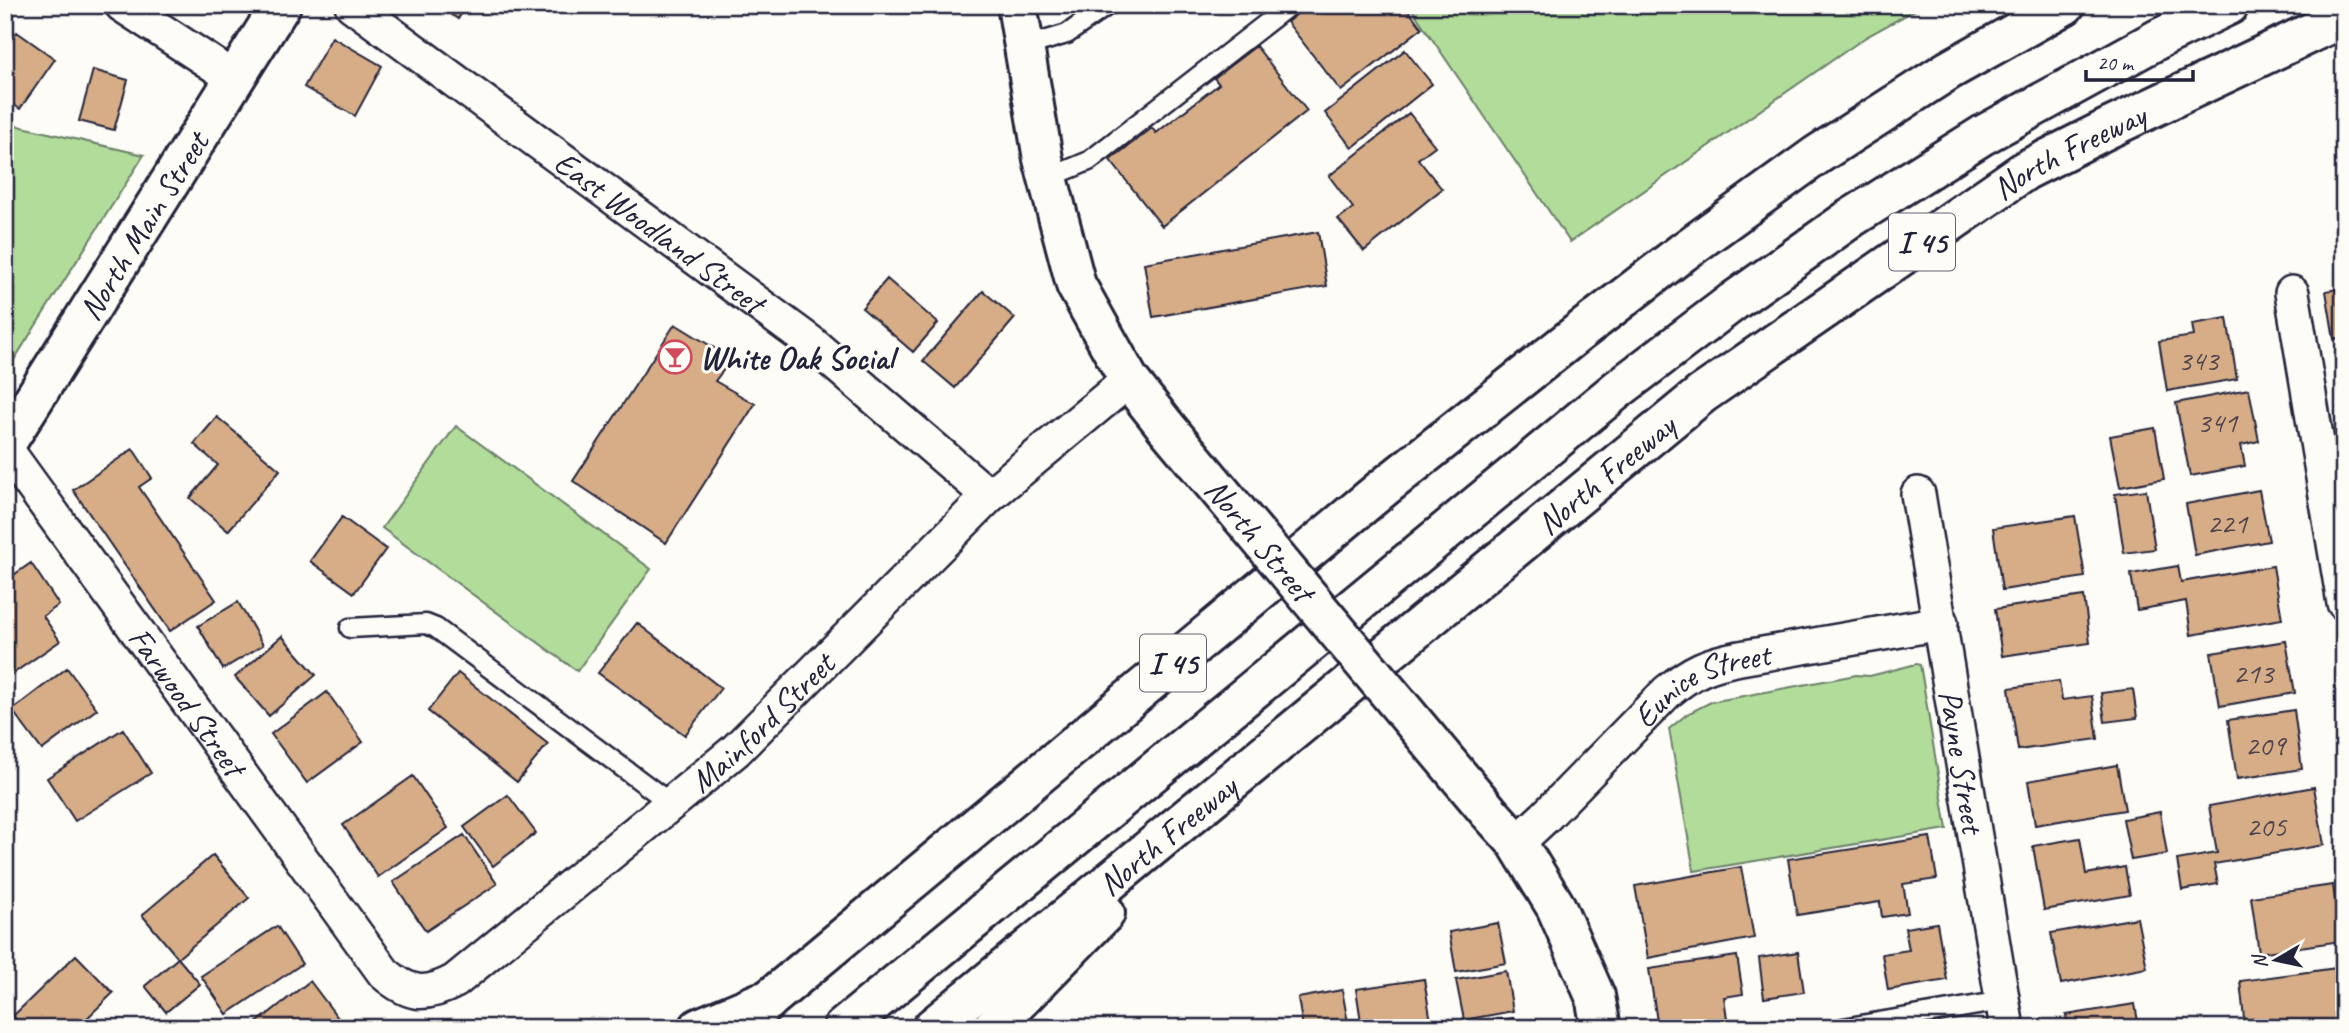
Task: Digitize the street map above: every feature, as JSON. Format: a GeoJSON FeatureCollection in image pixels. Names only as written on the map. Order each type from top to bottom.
{"type":"FeatureCollection","features":[{"type":"Feature","properties":{"kind":"main road","name":"North Main Street"},"geometry":{"type":"LineString","coordinates":[[5,447],[281,5]]}},
{"type":"Feature","properties":{"kind":"main road","name":"North Street"},"geometry":{"type":"LineString","coordinates":[[1017,5],[1048,178],[1076,285],[1129,380],[1517,843],[1556,908],[1595,996],[1601,1028]]}},
{"type":"Feature","properties":{"kind":"main road","name":"I 45"},"geometry":{"type":"LineString","coordinates":[[739,1028],[772,997],[1383,488],[1609,309],[1818,155],[1949,70],[2065,5]]}},
{"type":"Feature","properties":{"kind":"main road","name":"North Freeway"},"geometry":{"type":"LineString","coordinates":[[844,1028],[1607,398],[1734,301],[1851,218],[1983,135],[2160,38],[2229,5]]}},
{"type":"Feature","properties":{"kind":"main road","name":"North Freeway"},"geometry":{"type":"LineString","coordinates":[[932,1028],[1702,394],[2026,170],[2121,121],[2344,17]]}},
{"type":"Feature","properties":{"kind":"main road"},"geometry":{"type":"LineString","coordinates":[[992,1028],[1249,767]]}},
{"type":"Feature","properties":{"kind":"main road"},"geometry":{"type":"LineString","coordinates":[[699,1028],[772,997]]}},
{"type":"Feature","properties":{"kind":"street"},"geometry":{"type":"LineString","coordinates":[[122,5],[234,79]]}},
{"type":"Feature","properties":{"kind":"street","name":"East Woodland Street"},"geometry":{"type":"LineString","coordinates":[[352,5],[810,342],[989,496]]}},
{"type":"Feature","properties":{"kind":"street"},"geometry":{"type":"LineString","coordinates":[[2292,293],[2344,603]]}},
{"type":"Feature","properties":{"kind":"street","name":"Mainford Street"},"geometry":{"type":"LineString","coordinates":[[370,954],[384,973],[399,986],[417,992],[439,990],[455,981],[735,751],[989,496],[1129,380]]}},
{"type":"Feature","properties":{"kind":"street","name":"Farwood Street"},"geometry":{"type":"LineString","coordinates":[[5,447],[370,954]]}},
{"type":"Feature","properties":{"kind":"street","name":"Payne Street"},"geometry":{"type":"LineString","coordinates":[[1918,494],[2004,1014]]}},
{"type":"Feature","properties":{"kind":"street","name":"Eunice Street"},"geometry":{"type":"LineString","coordinates":[[1517,843],[1667,692],[1700,668],[1713,663],[1941,623]]}},
{"type":"Feature","properties":{"kind":"lane"},"geometry":{"type":"LineString","coordinates":[[1024,47],[1067,34],[1108,5]]}},
{"type":"Feature","properties":{"kind":"lane"},"geometry":{"type":"LineString","coordinates":[[1048,178],[1089,161],[1290,5]]}},
{"type":"Feature","properties":{"kind":"lane"},"geometry":{"type":"LineString","coordinates":[[350,628],[426,624],[436,628],[670,803]]}},
{"type":"Feature","properties":{"kind":"lane"},"geometry":{"type":"LineString","coordinates":[[1843,1028],[2004,1014]]}},
{"type":"Feature","properties":{"kind":"green space"},"geometry":{"type":"Polygon","coordinates":[[[1409,5],[1924,5],[1866,37],[1570,242],[1409,5]]]}},
{"type":"Feature","properties":{"kind":"green space"},"geometry":{"type":"Polygon","coordinates":[[[5,123],[144,155],[5,374],[5,123]]]}},
{"type":"Feature","properties":{"kind":"green space"},"geometry":{"type":"Polygon","coordinates":[[[456,426],[651,569],[577,671],[382,528],[456,426]]]}},
{"type":"Feature","properties":{"kind":"green space"},"geometry":{"type":"Polygon","coordinates":[[[1920,665],[1921,670],[1947,829],[1694,871],[1669,729],[1687,714],[1711,702],[1856,675],[1870,676],[1920,665]]]}},
{"type":"Feature","properties":{"kind":"building"},"geometry":{"type":"Polygon","coordinates":[[[437,5],[467,5],[458,19],[437,5]]]}},
{"type":"Feature","properties":{"kind":"building"},"geometry":{"type":"Polygon","coordinates":[[[1308,5],[1404,5],[1422,28],[1341,91],[1287,22],[1308,5]]]}},
{"type":"Feature","properties":{"kind":"building"},"geometry":{"type":"Polygon","coordinates":[[[17,32],[55,59],[20,109],[5,99],[5,49],[17,32]]]}},
{"type":"Feature","properties":{"kind":"building"},"geometry":{"type":"Polygon","coordinates":[[[332,37],[382,66],[355,116],[304,87],[332,37]]]}},
{"type":"Feature","properties":{"kind":"building"},"geometry":{"type":"Polygon","coordinates":[[[1256,46],[1307,111],[1162,226],[1110,160],[1152,128],[1156,133],[1219,84],[1214,78],[1256,46]]]}},
{"type":"Feature","properties":{"kind":"building"},"geometry":{"type":"Polygon","coordinates":[[[1405,50],[1432,84],[1352,148],[1325,113],[1405,50]]]}},
{"type":"Feature","properties":{"kind":"building"},"geometry":{"type":"Polygon","coordinates":[[[93,70],[128,80],[114,130],[79,121],[93,70]]]}},
{"type":"Feature","properties":{"kind":"building"},"geometry":{"type":"Polygon","coordinates":[[[1409,113],[1435,146],[1418,159],[1442,189],[1364,251],[1338,219],[1353,208],[1329,176],[1409,113]]]}},
{"type":"Feature","properties":{"kind":"building"},"geometry":{"type":"Polygon","coordinates":[[[1318,232],[1327,286],[1153,317],[1144,263],[1318,232]]]}},
{"type":"Feature","properties":{"kind":"building"},"geometry":{"type":"Polygon","coordinates":[[[887,279],[938,323],[913,352],[862,308],[887,279]]]}},
{"type":"Feature","properties":{"kind":"building"},"geometry":{"type":"Polygon","coordinates":[[[2344,288],[2344,337],[2334,339],[2326,291],[2344,288]]]}},
{"type":"Feature","properties":{"kind":"building"},"geometry":{"type":"Polygon","coordinates":[[[983,291],[1015,318],[955,388],[923,361],[983,291]]]}},
{"type":"Feature","properties":{"kind":"building"},"geometry":{"type":"Polygon","coordinates":[[[2227,318],[2237,379],[2167,391],[2159,341],[2194,336],[2192,324],[2227,318]]]}},
{"type":"Feature","properties":{"kind":"building"},"geometry":{"type":"Polygon","coordinates":[[[675,324],[732,359],[715,381],[755,404],[666,543],[573,481],[675,324]]]}},
{"type":"Feature","properties":{"kind":"building"},"geometry":{"type":"Polygon","coordinates":[[[2249,389],[2259,441],[2241,445],[2245,466],[2190,476],[2176,403],[2249,389]]]}},
{"type":"Feature","properties":{"kind":"building"},"geometry":{"type":"Polygon","coordinates":[[[217,417],[280,470],[228,531],[190,498],[218,465],[194,444],[217,417]]]}},
{"type":"Feature","properties":{"kind":"building"},"geometry":{"type":"Polygon","coordinates":[[[2155,428],[2164,479],[2120,487],[2110,436],[2155,428]]]}},
{"type":"Feature","properties":{"kind":"building"},"geometry":{"type":"Polygon","coordinates":[[[133,449],[152,478],[139,487],[216,600],[170,631],[73,490],[133,449]]]}},
{"type":"Feature","properties":{"kind":"building"},"geometry":{"type":"Polygon","coordinates":[[[2146,490],[2155,549],[2124,553],[2115,494],[2146,490]]]}},
{"type":"Feature","properties":{"kind":"building"},"geometry":{"type":"Polygon","coordinates":[[[2259,490],[2269,541],[2195,555],[2186,504],[2259,490]]]}},
{"type":"Feature","properties":{"kind":"building"},"geometry":{"type":"Polygon","coordinates":[[[2075,516],[2085,577],[2002,590],[1993,528],[2075,516]]]}},
{"type":"Feature","properties":{"kind":"building"},"geometry":{"type":"Polygon","coordinates":[[[342,517],[386,549],[354,593],[310,561],[342,517]]]}},
{"type":"Feature","properties":{"kind":"building"},"geometry":{"type":"Polygon","coordinates":[[[31,563],[59,605],[43,616],[60,641],[5,679],[5,581],[31,563]]]}},
{"type":"Feature","properties":{"kind":"building"},"geometry":{"type":"Polygon","coordinates":[[[2178,566],[2181,582],[2273,566],[2282,619],[2191,635],[2186,601],[2137,610],[2131,574],[2178,566]]]}},
{"type":"Feature","properties":{"kind":"building"},"geometry":{"type":"Polygon","coordinates":[[[2084,596],[2090,643],[2002,656],[1995,609],[2084,596]]]}},
{"type":"Feature","properties":{"kind":"building"},"geometry":{"type":"Polygon","coordinates":[[[238,602],[263,645],[223,669],[198,626],[238,602]]]}},
{"type":"Feature","properties":{"kind":"building"},"geometry":{"type":"Polygon","coordinates":[[[637,623],[721,688],[685,735],[598,673],[637,623]]]}},
{"type":"Feature","properties":{"kind":"building"},"geometry":{"type":"Polygon","coordinates":[[[282,636],[316,675],[269,716],[235,677],[282,636]]]}},
{"type":"Feature","properties":{"kind":"building"},"geometry":{"type":"Polygon","coordinates":[[[2286,641],[2295,693],[2220,706],[2211,653],[2286,641]]]}},
{"type":"Feature","properties":{"kind":"building"},"geometry":{"type":"Polygon","coordinates":[[[67,668],[97,709],[42,750],[12,710],[67,668]]]}},
{"type":"Feature","properties":{"kind":"building"},"geometry":{"type":"Polygon","coordinates":[[[458,673],[548,744],[517,782],[428,711],[458,673]]]}},
{"type":"Feature","properties":{"kind":"building"},"geometry":{"type":"Polygon","coordinates":[[[2059,681],[2062,700],[2092,696],[2098,739],[2018,750],[2009,688],[2059,681]]]}},
{"type":"Feature","properties":{"kind":"building"},"geometry":{"type":"Polygon","coordinates":[[[2133,689],[2137,718],[2105,722],[2101,693],[2133,689]]]}},
{"type":"Feature","properties":{"kind":"building"},"geometry":{"type":"Polygon","coordinates":[[[327,692],[363,742],[307,783],[271,734],[327,692]]]}},
{"type":"Feature","properties":{"kind":"building"},"geometry":{"type":"Polygon","coordinates":[[[2294,710],[2302,769],[2237,779],[2228,720],[2294,710]]]}},
{"type":"Feature","properties":{"kind":"building"},"geometry":{"type":"Polygon","coordinates":[[[123,729],[151,773],[75,821],[47,778],[123,729]]]}},
{"type":"Feature","properties":{"kind":"building"},"geometry":{"type":"Polygon","coordinates":[[[2117,765],[2125,810],[2035,825],[2028,781],[2117,765]]]}},
{"type":"Feature","properties":{"kind":"building"},"geometry":{"type":"Polygon","coordinates":[[[413,776],[448,828],[378,877],[343,825],[413,776]]]}},
{"type":"Feature","properties":{"kind":"building"},"geometry":{"type":"Polygon","coordinates":[[[2314,787],[2324,845],[2214,864],[2218,884],[2182,890],[2177,860],[2217,853],[2209,806],[2314,787]]]}},
{"type":"Feature","properties":{"kind":"building"},"geometry":{"type":"Polygon","coordinates":[[[508,795],[536,833],[493,866],[464,827],[508,795]]]}},
{"type":"Feature","properties":{"kind":"building"},"geometry":{"type":"Polygon","coordinates":[[[2160,812],[2167,854],[2131,860],[2123,819],[2160,812]]]}},
{"type":"Feature","properties":{"kind":"building"},"geometry":{"type":"Polygon","coordinates":[[[464,835],[497,884],[426,931],[393,882],[464,835]]]}},
{"type":"Feature","properties":{"kind":"building"},"geometry":{"type":"Polygon","coordinates":[[[1930,837],[1937,879],[1903,884],[1908,913],[1882,917],[1880,902],[1797,915],[1788,859],[1930,837]]]}},
{"type":"Feature","properties":{"kind":"building"},"geometry":{"type":"Polygon","coordinates":[[[2080,838],[2086,874],[2125,867],[2130,895],[2044,910],[2033,846],[2080,838]]]}},
{"type":"Feature","properties":{"kind":"building"},"geometry":{"type":"Polygon","coordinates":[[[213,855],[249,898],[178,958],[142,915],[213,855]]]}},
{"type":"Feature","properties":{"kind":"building"},"geometry":{"type":"Polygon","coordinates":[[[1741,867],[1754,938],[1648,958],[1635,886],[1741,867]]]}},
{"type":"Feature","properties":{"kind":"building"},"geometry":{"type":"Polygon","coordinates":[[[2333,885],[2341,941],[2259,953],[2251,897],[2333,885]]]}},
{"type":"Feature","properties":{"kind":"building"},"geometry":{"type":"Polygon","coordinates":[[[2137,918],[2147,968],[2061,984],[2051,933],[2137,918]]]}},
{"type":"Feature","properties":{"kind":"building"},"geometry":{"type":"Polygon","coordinates":[[[1498,923],[1506,963],[1456,972],[1449,932],[1498,923]]]}},
{"type":"Feature","properties":{"kind":"building"},"geometry":{"type":"Polygon","coordinates":[[[1937,923],[1947,980],[1888,990],[1882,954],[1909,950],[1905,928],[1937,923]]]}},
{"type":"Feature","properties":{"kind":"building"},"geometry":{"type":"Polygon","coordinates":[[[277,926],[302,964],[227,1014],[201,976],[277,926]]]}},
{"type":"Feature","properties":{"kind":"building"},"geometry":{"type":"Polygon","coordinates":[[[1798,952],[1804,992],[1764,998],[1759,958],[1798,952]]]}},
{"type":"Feature","properties":{"kind":"building"},"geometry":{"type":"Polygon","coordinates":[[[76,955],[113,993],[77,1028],[24,1028],[13,1016],[76,955]]]}},
{"type":"Feature","properties":{"kind":"building"},"geometry":{"type":"Polygon","coordinates":[[[1737,956],[1743,994],[1724,997],[1727,1019],[1658,1028],[1649,969],[1737,956]]]}},
{"type":"Feature","properties":{"kind":"building"},"geometry":{"type":"Polygon","coordinates":[[[178,958],[200,984],[166,1012],[145,986],[178,958]]]}},
{"type":"Feature","properties":{"kind":"building"},"geometry":{"type":"Polygon","coordinates":[[[2344,967],[2344,1024],[2312,1028],[2245,1028],[2240,981],[2344,967]]]}},
{"type":"Feature","properties":{"kind":"building"},"geometry":{"type":"Polygon","coordinates":[[[1506,971],[1513,1011],[1464,1020],[1456,980],[1506,971]]]}},
{"type":"Feature","properties":{"kind":"building"},"geometry":{"type":"Polygon","coordinates":[[[1424,979],[1432,1028],[1362,1028],[1356,989],[1424,979]]]}},
{"type":"Feature","properties":{"kind":"building"},"geometry":{"type":"Polygon","coordinates":[[[310,981],[344,1026],[250,1028],[310,981]]]}},
{"type":"Feature","properties":{"kind":"building"},"geometry":{"type":"Polygon","coordinates":[[[1342,990],[1349,1028],[1303,1028],[1298,998],[1342,990]]]}},
{"type":"Feature","properties":{"kind":"building"},"geometry":{"type":"Polygon","coordinates":[[[2135,1004],[2139,1028],[2068,1028],[2066,1015],[2135,1004]]]}},
{"type":"Feature","properties":{"kind":"building"},"geometry":{"type":"Polygon","coordinates":[[[1513,1018],[1515,1028],[1464,1027],[1513,1018]]]}},
{"type":"Feature","properties":{"kind":"place","name":"White Oak Social"},"geometry":{"type":"Point","coordinates":[675,357]}}]}
